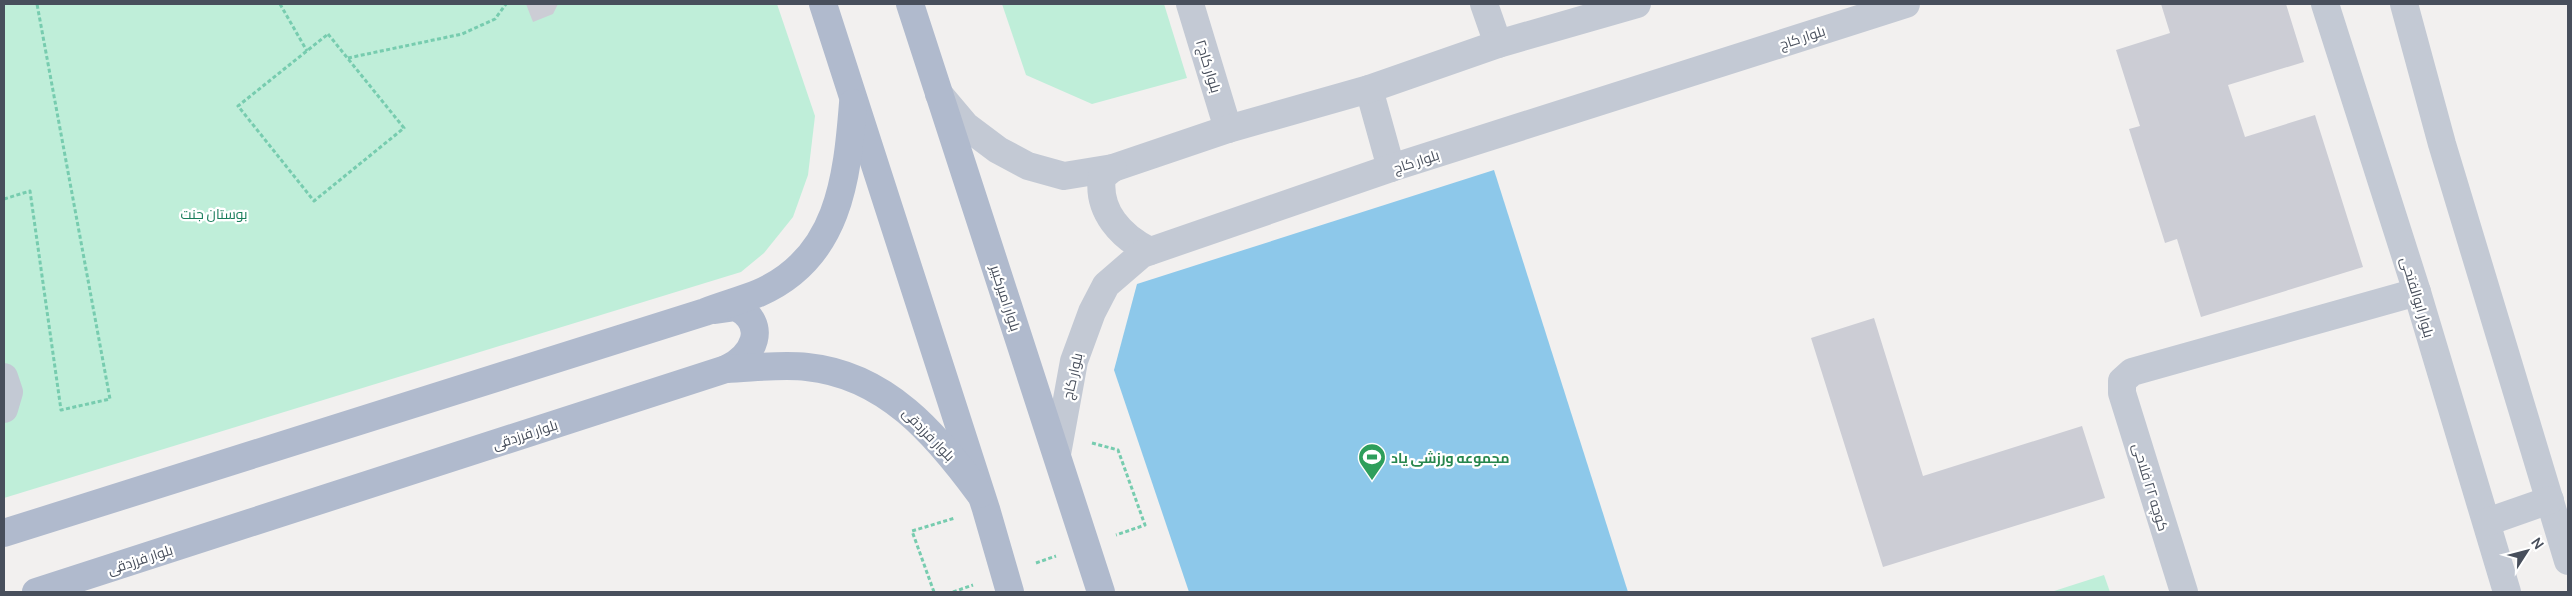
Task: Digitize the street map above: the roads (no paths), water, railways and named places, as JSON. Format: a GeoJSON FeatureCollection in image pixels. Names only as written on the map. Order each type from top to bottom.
{"type":"FeatureCollection","features":[{"type":"Feature","properties":{"kind":"main road"},"geometry":{"type":"LineString","coordinates":[[822,4],[983,501],[1010,592]]}},
{"type":"Feature","properties":{"kind":"main road","name":"بلوار امیرکبیر"},"geometry":{"type":"LineString","coordinates":[[910,4],[1101,592]]}},
{"type":"Feature","properties":{"kind":"main road"},"geometry":{"type":"LineString","coordinates":[[4,532],[705,312],[768,287],[793,272],[820,242],[842,192],[848,167],[853,103]]}},
{"type":"Feature","properties":{"kind":"main road"},"geometry":{"type":"LineString","coordinates":[[705,312],[736,308],[746,314],[753,324],[755,337],[750,350],[741,360],[726,368]]}},
{"type":"Feature","properties":{"kind":"main road","name":"بلوار فرزدقی"},"geometry":{"type":"LineString","coordinates":[[36,592],[726,368],[806,367],[839,373],[865,383],[894,400],[922,422],[948,451],[983,501]]}},
{"type":"Feature","properties":{"kind":"street","name":"بلوار کاج۲"},"geometry":{"type":"LineString","coordinates":[[1190,4],[1228,129]]}},
{"type":"Feature","properties":{"kind":"street"},"geometry":{"type":"LineString","coordinates":[[1484,4],[1498,44]]}},
{"type":"Feature","properties":{"kind":"street"},"geometry":{"type":"LineString","coordinates":[[939,94],[966,126],[998,150],[1028,166],[1064,176],[1114,168],[1228,129],[1369,90],[1498,44],[1637,4]]}},
{"type":"Feature","properties":{"kind":"street","name":"بلوار کاج"},"geometry":{"type":"LineString","coordinates":[[1057,454],[1074,361],[1092,312],[1106,285],[1142,254],[1392,168],[1906,4]]}},
{"type":"Feature","properties":{"kind":"street","name":"بلوار ابوالفتحی"},"geometry":{"type":"LineString","coordinates":[[2325,4],[2417,292],[2507,592]]}},
{"type":"Feature","properties":{"kind":"street"},"geometry":{"type":"LineString","coordinates":[[2404,4],[2442,144],[2568,561]]}},
{"type":"Feature","properties":{"kind":"street"},"geometry":{"type":"LineString","coordinates":[[1369,90],[1392,168]]}},
{"type":"Feature","properties":{"kind":"street"},"geometry":{"type":"LineString","coordinates":[[1114,168],[1102,177],[1100,190],[1106,212],[1133,243],[1150,251]]}},
{"type":"Feature","properties":{"kind":"street","name":"کوچه ۲۲ فلاحی"},"geometry":{"type":"LineString","coordinates":[[2184,592],[2122,393],[2122,381],[2132,372],[2417,292]]}},
{"type":"Feature","properties":{"kind":"street"},"geometry":{"type":"LineString","coordinates":[[4,377],[9,392],[4,409]]}},
{"type":"Feature","properties":{"kind":"street"},"geometry":{"type":"LineString","coordinates":[[2487,522],[2550,500]]}},
{"type":"Feature","properties":{"kind":"water","name":"مجموعه ورزشی یاد"},"geometry":{"type":"Polygon","coordinates":[[[1494,170],[1628,592],[1189,592],[1114,370],[1137,284],[1494,170]]]}},
{"type":"Feature","properties":{"kind":"place","name":"مجموعه ورزشی یاد"},"geometry":{"type":"Point","coordinates":[1372,481]}},
{"type":"Feature","properties":{"kind":"park label","name":"بوستان جنت"},"geometry":{"type":"Point","coordinates":[214,213]}}]}
